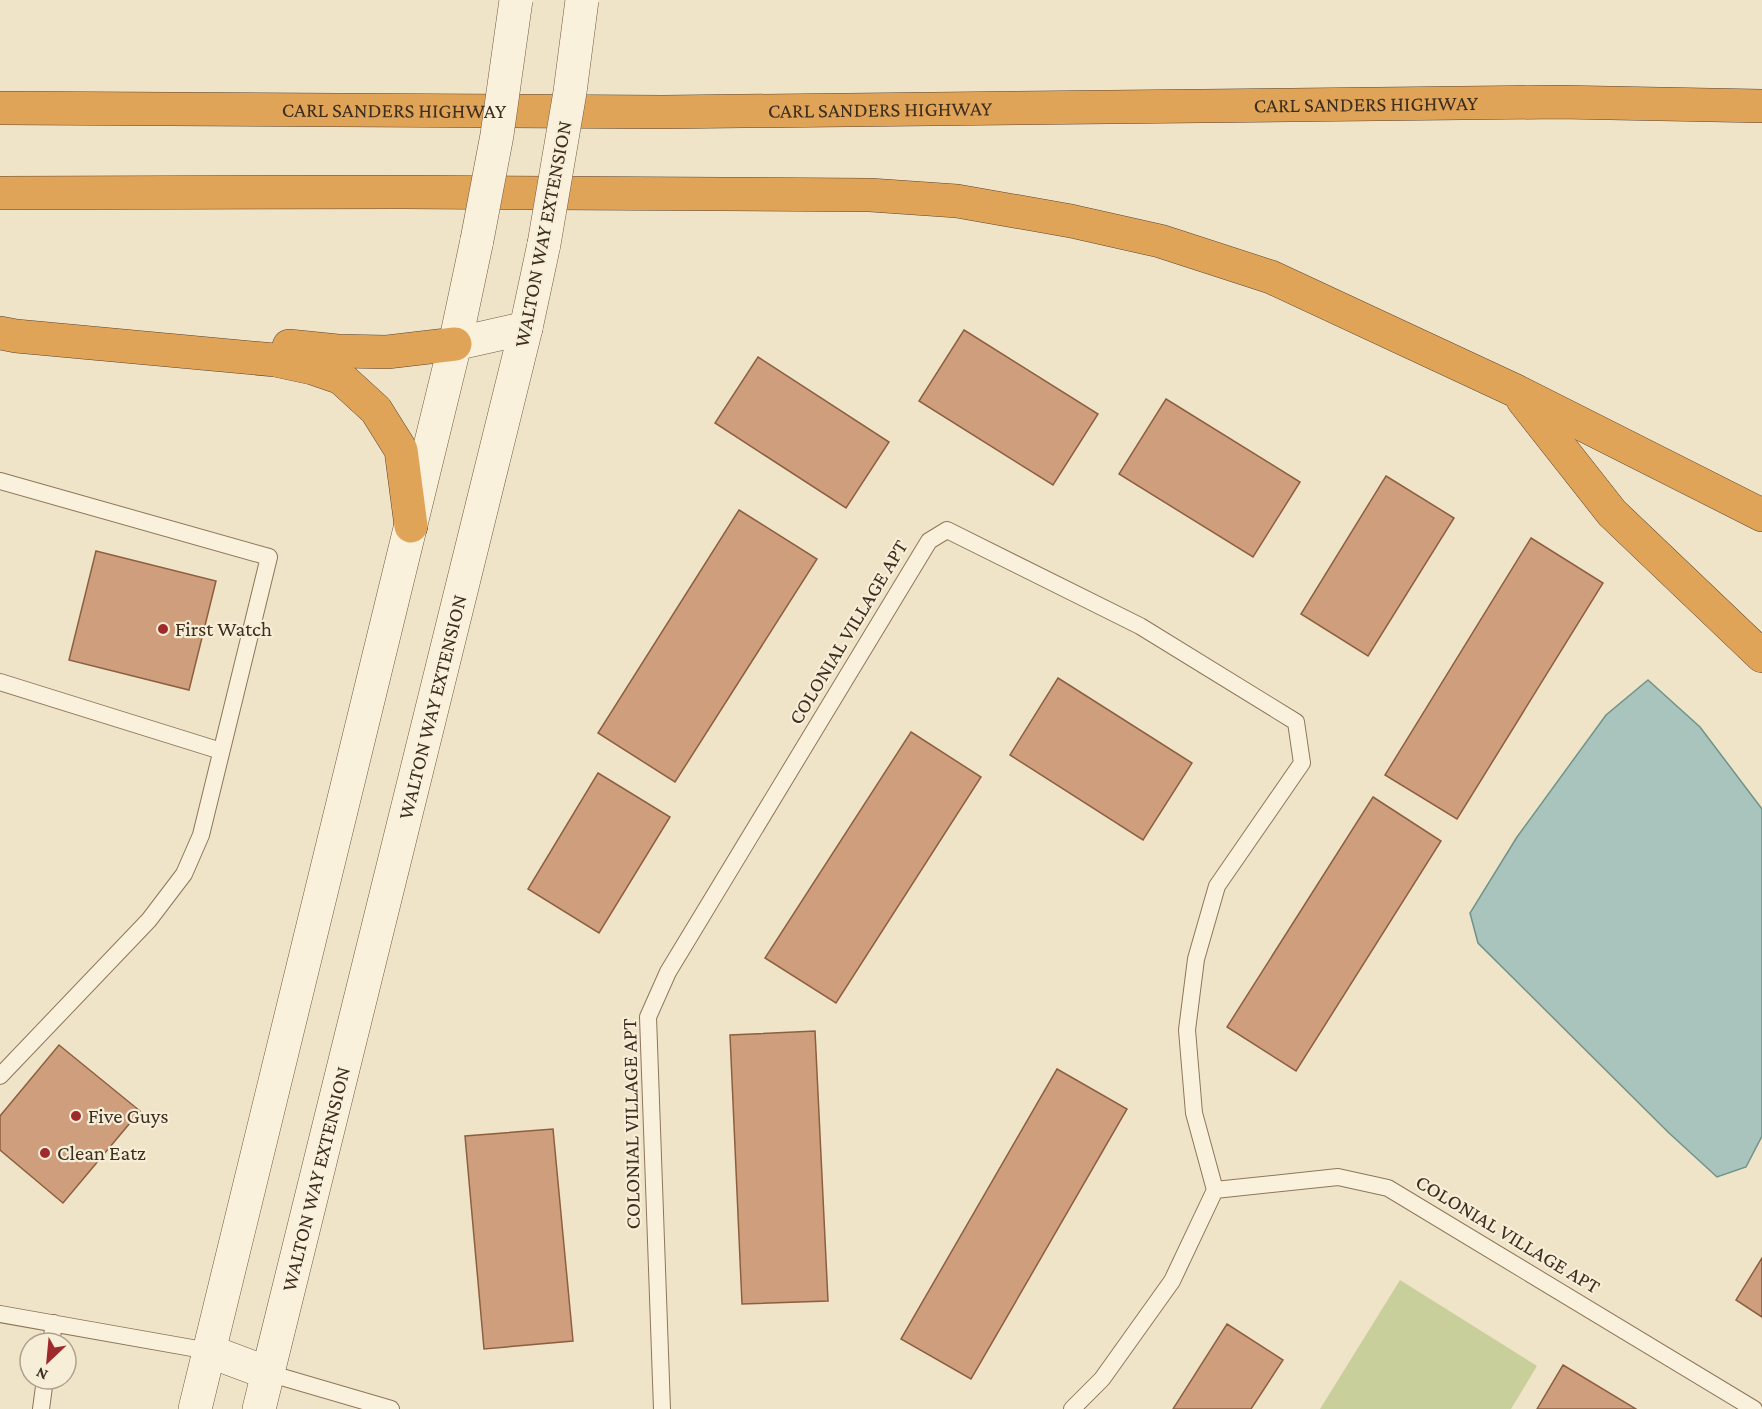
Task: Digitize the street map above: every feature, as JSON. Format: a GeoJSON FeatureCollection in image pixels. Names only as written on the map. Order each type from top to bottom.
{"type":"FeatureCollection","features":[{"type":"Feature","properties":{"kind":"highway","name":"CARL SANDERS HIGHWAY"},"geometry":{"type":"LineString","coordinates":[[0,108],[663,112],[1547,102],[1762,106]]}},
{"type":"Feature","properties":{"kind":"highway"},"geometry":{"type":"LineString","coordinates":[[0,193],[712,192],[870,195],[957,201],[1071,221],[1160,241],[1271,277],[1516,391],[1762,515]]}},
{"type":"Feature","properties":{"kind":"highway"},"geometry":{"type":"LineString","coordinates":[[0,321],[338,351],[387,352],[455,344]]}},
{"type":"Feature","properties":{"kind":"highway"},"geometry":{"type":"LineString","coordinates":[[0,333],[275,360],[312,368],[341,378],[376,410],[401,450],[411,526]]}},
{"type":"Feature","properties":{"kind":"highway"},"geometry":{"type":"LineString","coordinates":[[1516,391],[1612,513],[1762,656]]}},
{"type":"Feature","properties":{"kind":"main road"},"geometry":{"type":"LineString","coordinates":[[195,1409],[455,344],[497,135],[516,0]]}},
{"type":"Feature","properties":{"kind":"main road","name":"WALTON WAY EXTENSION"},"geometry":{"type":"LineString","coordinates":[[259,1409],[526,328],[544,244],[570,92],[582,0]]}},
{"type":"Feature","properties":{"kind":"main road"},"geometry":{"type":"LineString","coordinates":[[455,344],[526,328]]}},
{"type":"Feature","properties":{"kind":"main road"},"geometry":{"type":"LineString","coordinates":[[209,1351],[268,1373]]}},
{"type":"Feature","properties":{"kind":"lane"},"geometry":{"type":"LineString","coordinates":[[0,482],[269,557],[201,835],[184,874],[149,920],[0,1076]]}},
{"type":"Feature","properties":{"kind":"lane","name":"COLONIAL VILLAGE APT"},"geometry":{"type":"LineString","coordinates":[[662,1409],[648,1017],[668,972],[929,541],[946,530],[1140,626],[1296,722],[1302,763],[1217,886],[1196,958],[1187,1030],[1194,1113],[1215,1190],[1338,1178],[1388,1188],[1754,1409]]}},
{"type":"Feature","properties":{"kind":"lane"},"geometry":{"type":"LineString","coordinates":[[0,682],[220,751]]}},
{"type":"Feature","properties":{"kind":"lane"},"geometry":{"type":"LineString","coordinates":[[1072,1409],[1102,1379],[1172,1281],[1215,1190]]}},
{"type":"Feature","properties":{"kind":"lane"},"geometry":{"type":"LineString","coordinates":[[0,1314],[209,1351]]}},
{"type":"Feature","properties":{"kind":"lane"},"geometry":{"type":"LineString","coordinates":[[53,1331],[54,1323]]}},
{"type":"Feature","properties":{"kind":"lane"},"geometry":{"type":"LineString","coordinates":[[268,1373],[391,1409]]}},
{"type":"Feature","properties":{"kind":"lane"},"geometry":{"type":"LineString","coordinates":[[40,1409],[43,1391]]}},
{"type":"Feature","properties":{"kind":"green space"},"geometry":{"type":"Polygon","coordinates":[[[1400,1280],[1537,1366],[1511,1409],[1320,1409],[1400,1280]]]}},
{"type":"Feature","properties":{"kind":"water"},"geometry":{"type":"Polygon","coordinates":[[[1648,680],[1700,727],[1762,809],[1762,1136],[1746,1167],[1717,1177],[1669,1133],[1478,943],[1470,913],[1517,837],[1606,715],[1648,680]]]}},
{"type":"Feature","properties":{"kind":"building"},"geometry":{"type":"Polygon","coordinates":[[[964,330],[1098,414],[1053,485],[919,401],[964,330]]]}},
{"type":"Feature","properties":{"kind":"building"},"geometry":{"type":"Polygon","coordinates":[[[758,357],[889,442],[846,508],[715,423],[758,357]]]}},
{"type":"Feature","properties":{"kind":"building"},"geometry":{"type":"Polygon","coordinates":[[[1166,399],[1300,482],[1253,557],[1119,474],[1166,399]]]}},
{"type":"Feature","properties":{"kind":"building"},"geometry":{"type":"Polygon","coordinates":[[[1386,476],[1454,518],[1368,656],[1301,614],[1386,476]]]}},
{"type":"Feature","properties":{"kind":"building"},"geometry":{"type":"Polygon","coordinates":[[[739,510],[817,559],[675,782],[598,733],[739,510]]]}},
{"type":"Feature","properties":{"kind":"building"},"geometry":{"type":"Polygon","coordinates":[[[1531,538],[1603,583],[1457,819],[1385,775],[1531,538]]]}},
{"type":"Feature","properties":{"kind":"building"},"geometry":{"type":"Polygon","coordinates":[[[96,551],[216,581],[189,690],[69,660],[96,551]]]}},
{"type":"Feature","properties":{"kind":"building"},"geometry":{"type":"Polygon","coordinates":[[[1058,678],[1192,763],[1143,840],[1010,755],[1058,678]]]}},
{"type":"Feature","properties":{"kind":"building"},"geometry":{"type":"Polygon","coordinates":[[[911,732],[981,777],[836,1003],[765,958],[911,732]]]}},
{"type":"Feature","properties":{"kind":"building"},"geometry":{"type":"Polygon","coordinates":[[[598,773],[670,817],[599,933],[528,889],[598,773]]]}},
{"type":"Feature","properties":{"kind":"building"},"geometry":{"type":"Polygon","coordinates":[[[1373,797],[1441,841],[1296,1071],[1227,1027],[1373,797]]]}},
{"type":"Feature","properties":{"kind":"building"},"geometry":{"type":"Polygon","coordinates":[[[815,1031],[828,1301],[742,1304],[730,1035],[815,1031]]]}},
{"type":"Feature","properties":{"kind":"building"},"geometry":{"type":"Polygon","coordinates":[[[59,1045],[140,1111],[63,1203],[0,1150],[0,1116],[59,1045]]]}},
{"type":"Feature","properties":{"kind":"building"},"geometry":{"type":"Polygon","coordinates":[[[1057,1069],[1127,1109],[971,1379],[901,1339],[1057,1069]]]}},
{"type":"Feature","properties":{"kind":"building"},"geometry":{"type":"Polygon","coordinates":[[[553,1129],[573,1341],[484,1349],[465,1136],[553,1129]]]}},
{"type":"Feature","properties":{"kind":"building"},"geometry":{"type":"Polygon","coordinates":[[[1762,1258],[1762,1317],[1736,1300],[1762,1258]]]}},
{"type":"Feature","properties":{"kind":"building"},"geometry":{"type":"Polygon","coordinates":[[[1227,1324],[1283,1360],[1251,1409],[1173,1409],[1227,1324]]]}},
{"type":"Feature","properties":{"kind":"building"},"geometry":{"type":"Polygon","coordinates":[[[1563,1365],[1636,1409],[1537,1409],[1563,1365]]]}},
{"type":"Feature","properties":{"kind":"place","name":"First Watch"},"geometry":{"type":"Point","coordinates":[163,629]}},
{"type":"Feature","properties":{"kind":"place","name":"Five Guys"},"geometry":{"type":"Point","coordinates":[76,1116]}},
{"type":"Feature","properties":{"kind":"place","name":"Clean Eatz"},"geometry":{"type":"Point","coordinates":[45,1153]}}]}
